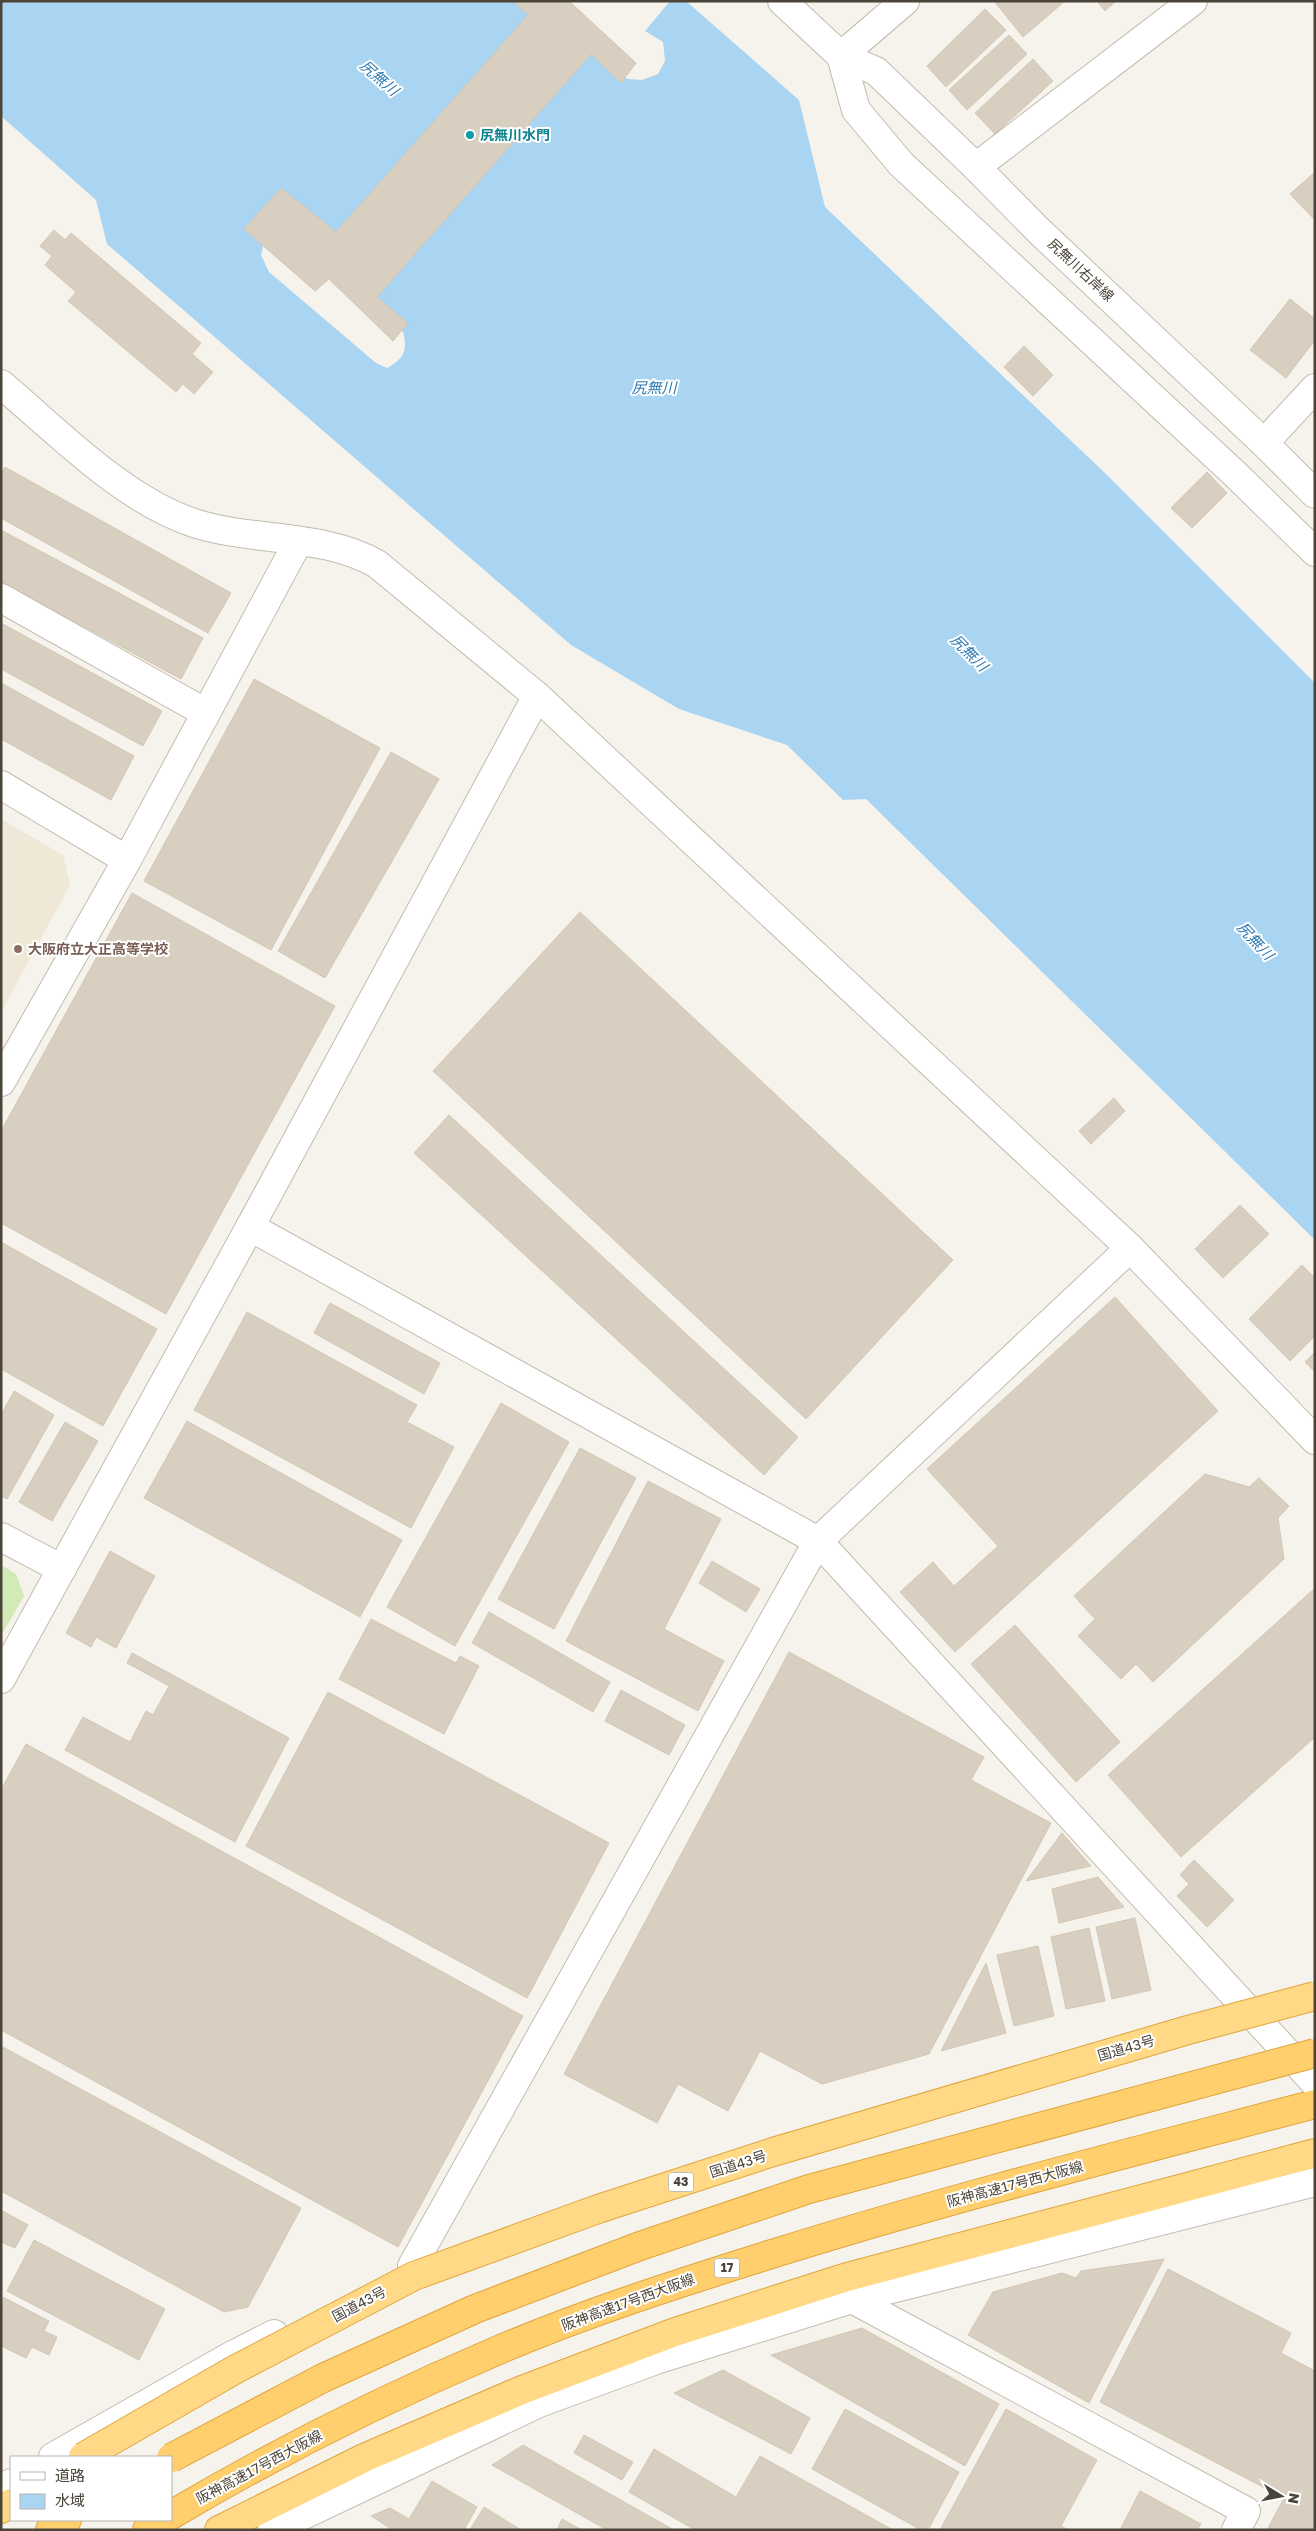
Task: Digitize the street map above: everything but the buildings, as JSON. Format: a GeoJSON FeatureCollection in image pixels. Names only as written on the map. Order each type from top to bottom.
{"type":"FeatureCollection","features":[{"type":"Feature","properties":{"kind":"highway","name":"国道43号"},"geometry":{"type":"LineString","coordinates":[[85,2456],[236,2369],[414,2276],[598,2209],[773,2152],[1188,2030],[1315,1996]]}},
{"type":"Feature","properties":{"kind":"highway"},"geometry":{"type":"LineString","coordinates":[[172,2457],[323,2378],[475,2309],[640,2246],[809,2189],[1315,2054]]}},
{"type":"Feature","properties":{"kind":"highway","name":"阪神高速17号西大阪線"},"geometry":{"type":"LineString","coordinates":[[172,2515],[364,2412],[494,2352],[657,2290],[821,2238],[984,2192],[1315,2104]]}},
{"type":"Feature","properties":{"kind":"highway"},"geometry":{"type":"LineString","coordinates":[[219,2530],[366,2457],[522,2390],[675,2332],[846,2276],[1315,2153]]}},
{"type":"Feature","properties":{"kind":"highway"},"geometry":{"type":"LineString","coordinates":[[50,2530],[65,2521]]}},
{"type":"Feature","properties":{"kind":"highway"},"geometry":{"type":"LineString","coordinates":[[147,2530],[162,2521]]}},
{"type":"Feature","properties":{"kind":"street","name":"尻無川右岸線"},"geometry":{"type":"LineString","coordinates":[[782,1],[841,56],[876,71],[976,167],[1038,230],[1264,443],[1315,494]]}},
{"type":"Feature","properties":{"kind":"street"},"geometry":{"type":"LineString","coordinates":[[906,1],[841,56],[856,110],[901,164],[1235,474],[1315,552]]}},
{"type":"Feature","properties":{"kind":"street"},"geometry":{"type":"LineString","coordinates":[[976,167],[1193,1]]}},
{"type":"Feature","properties":{"kind":"street"},"geometry":{"type":"LineString","coordinates":[[1,384],[114,480],[162,510],[194,523],[360,554],[377,564],[537,696],[1130,1248],[1315,1440]]}},
{"type":"Feature","properties":{"kind":"street"},"geometry":{"type":"LineString","coordinates":[[1264,443],[1315,388]]}},
{"type":"Feature","properties":{"kind":"street"},"geometry":{"type":"LineString","coordinates":[[1,1082],[127,860],[298,542]]}},
{"type":"Feature","properties":{"kind":"street"},"geometry":{"type":"LineString","coordinates":[[1,598],[206,713]]}},
{"type":"Feature","properties":{"kind":"street"},"geometry":{"type":"LineString","coordinates":[[1,1679],[250,1227],[537,696]]}},
{"type":"Feature","properties":{"kind":"street"},"geometry":{"type":"LineString","coordinates":[[1,785],[127,860]]}},
{"type":"Feature","properties":{"kind":"street"},"geometry":{"type":"LineString","coordinates":[[250,1227],[818,1542],[1315,2083]]}},
{"type":"Feature","properties":{"kind":"street"},"geometry":{"type":"LineString","coordinates":[[412,2266],[818,1542],[1130,1248]]}},
{"type":"Feature","properties":{"kind":"street"},"geometry":{"type":"LineString","coordinates":[[1,1537],[62,1569]]}},
{"type":"Feature","properties":{"kind":"street"},"geometry":{"type":"LineString","coordinates":[[55,2456],[229,2357],[412,2266],[611,2194],[772,2143],[1242,2004]]}},
{"type":"Feature","properties":{"kind":"street"},"geometry":{"type":"LineString","coordinates":[[272,2530],[539,2402],[656,2360],[852,2299],[1315,2182]]}},
{"type":"Feature","properties":{"kind":"street"},"geometry":{"type":"LineString","coordinates":[[852,2299],[1246,2511],[1236,2530]]}},
{"type":"Feature","properties":{"kind":"shaded area","name":"大阪府立大正高等学校"},"geometry":{"type":"Polygon","coordinates":[[[1,819],[63,855],[70,885],[1,1012],[1,819]]]}},
{"type":"Feature","properties":{"kind":"green space"},"geometry":{"type":"Polygon","coordinates":[[[1,1565],[16,1574],[24,1596],[1,1636],[1,1565]]]}},
{"type":"Feature","properties":{"kind":"water","name":"尻無川"},"geometry":{"type":"Polygon","coordinates":[[[1,1],[529,1],[590,43],[627,79],[642,80],[658,74],[665,61],[663,42],[645,31],[670,1],[686,1],[799,100],[825,207],[1106,474],[1315,683],[1315,1240],[866,799],[843,800],[787,745],[679,709],[571,645],[107,244],[96,200],[1,116],[1,1]],[[294,232],[265,238],[261,255],[269,272],[376,363],[387,368],[401,357],[405,349],[403,332],[294,232]]]}},
{"type":"Feature","properties":{"kind":"place","name":"尻無川水門"},"geometry":{"type":"Point","coordinates":[470,135]}},
{"type":"Feature","properties":{"kind":"place","name":"大阪府立大正高等学校"},"geometry":{"type":"Point","coordinates":[18,949]}}]}
